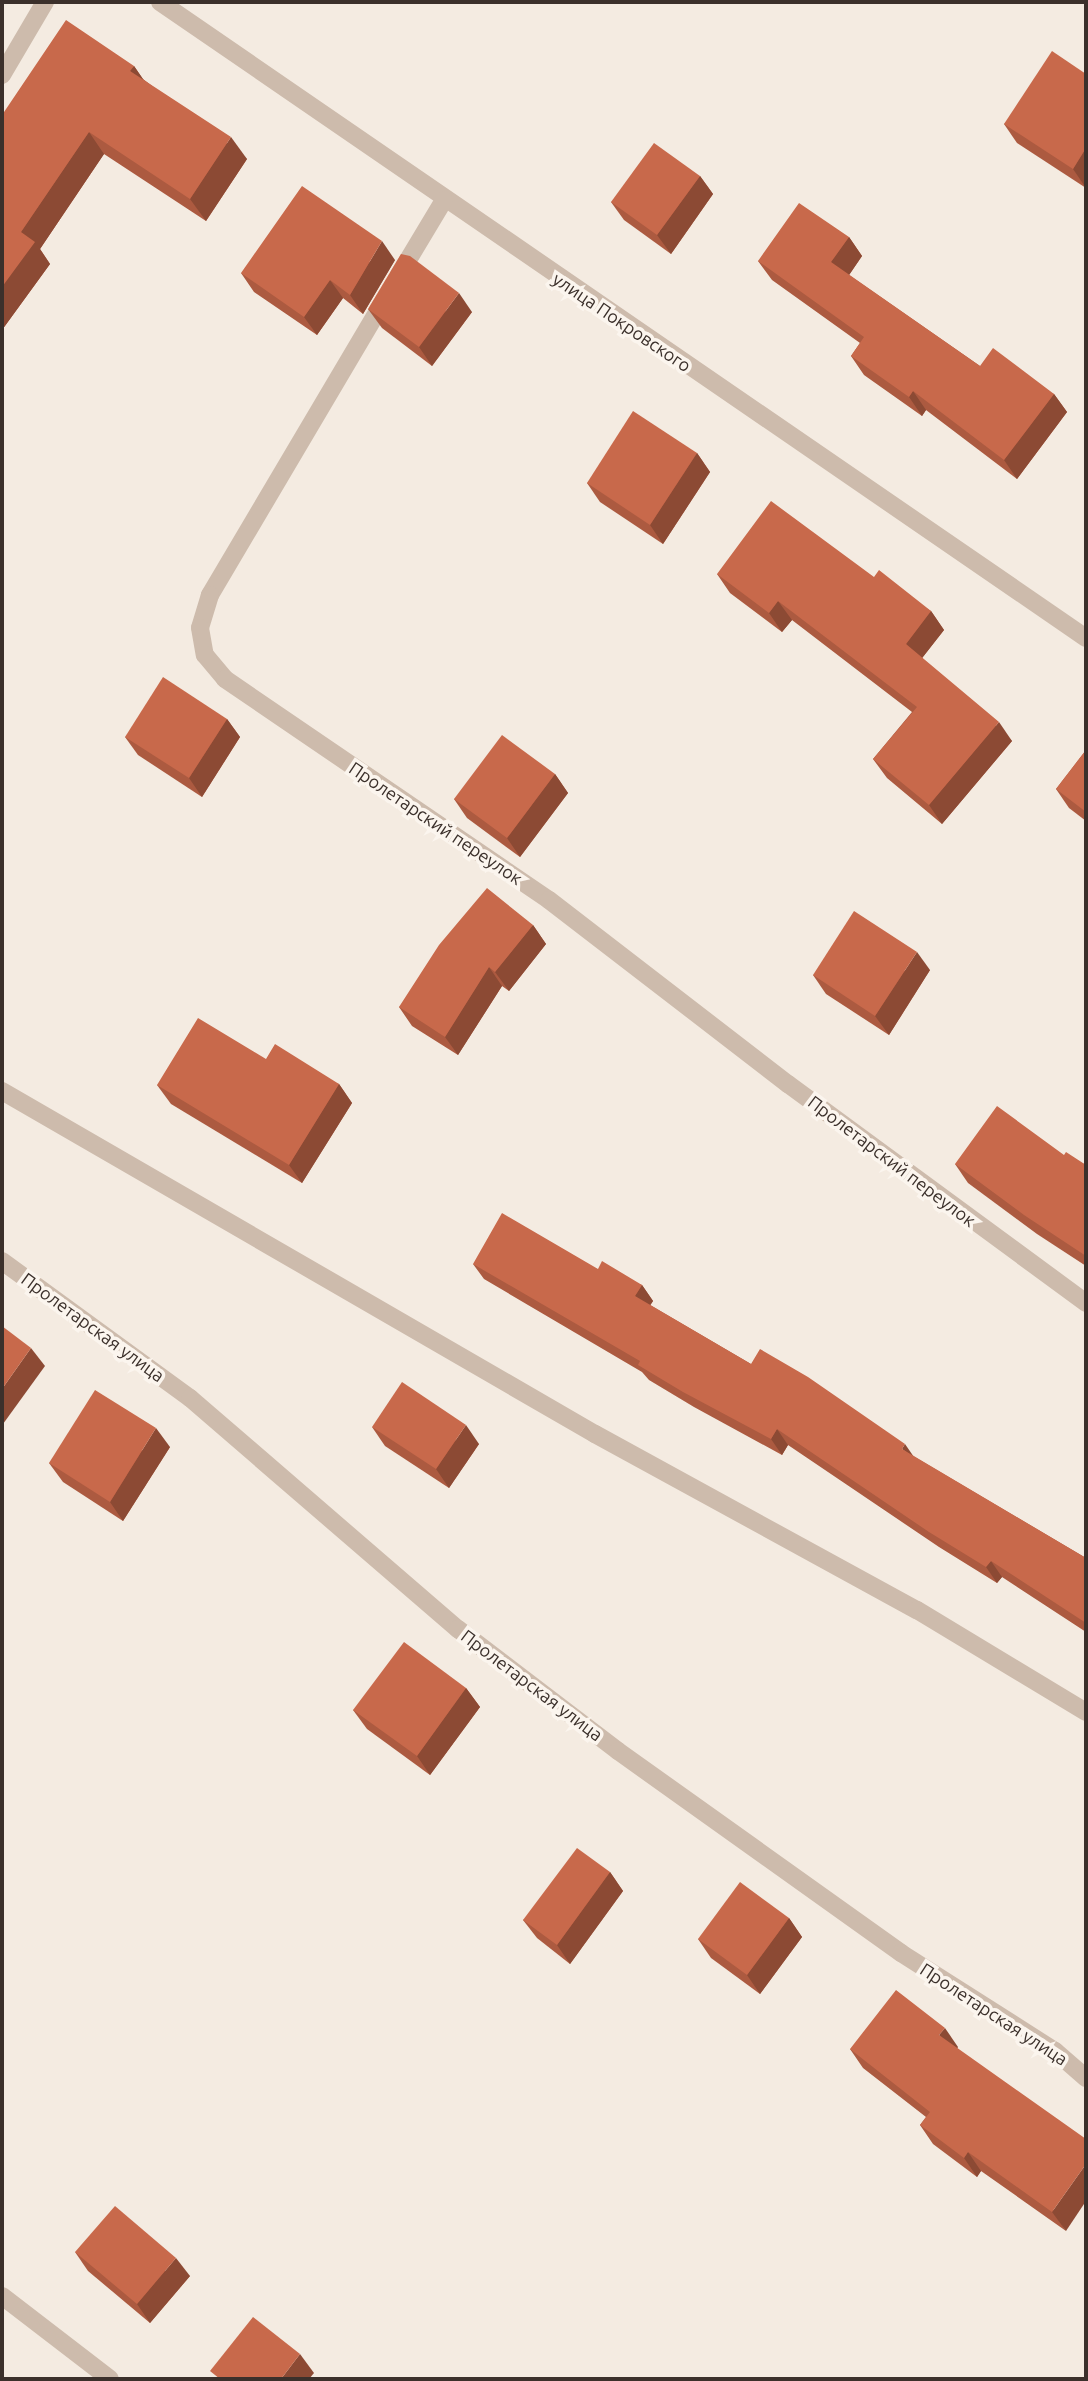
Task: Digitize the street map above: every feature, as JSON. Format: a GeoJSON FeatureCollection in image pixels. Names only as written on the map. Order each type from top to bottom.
{"type":"FeatureCollection","features":[{"type":"Feature","properties":{"kind":"street"},"geometry":{"type":"LineString","coordinates":[[2,75],[45,2]]}},
{"type":"Feature","properties":{"kind":"street","name":"улица Покровского"},"geometry":{"type":"LineString","coordinates":[[160,2],[444,200],[1086,638]]}},
{"type":"Feature","properties":{"kind":"street","name":"Пролетарский переулок"},"geometry":{"type":"LineString","coordinates":[[444,200],[210,595],[200,628],[205,655],[225,679],[549,900],[788,1084],[1086,1303]]}},
{"type":"Feature","properties":{"kind":"street"},"geometry":{"type":"LineString","coordinates":[[2,1091],[595,1434],[918,1610],[1086,1712]]}},
{"type":"Feature","properties":{"kind":"street","name":"Пролетарская улица"},"geometry":{"type":"LineString","coordinates":[[2,1261],[190,1398],[458,1629],[618,1751],[901,1954],[1055,2051],[1086,2078]]}},
{"type":"Feature","properties":{"kind":"street"},"geometry":{"type":"LineString","coordinates":[[2,2296],[110,2379]]}},
{"type":"Feature","properties":{"kind":"building"},"geometry":{"type":"Polygon","coordinates":[[[66,20],[134,66],[130,71],[231,137],[190,199],[89,132],[21,232],[35,242],[2,287],[2,115],[66,20]]]}},
{"type":"Feature","properties":{"kind":"building"},"geometry":{"type":"Polygon","coordinates":[[[1052,51],[1086,74],[1086,148],[1073,169],[1004,124],[1052,51]]]}},
{"type":"Feature","properties":{"kind":"building"},"geometry":{"type":"Polygon","coordinates":[[[654,143],[700,176],[657,235],[611,202],[654,143]]]}},
{"type":"Feature","properties":{"kind":"building"},"geometry":{"type":"Polygon","coordinates":[[[302,186],[382,241],[350,295],[330,280],[304,317],[241,273],[302,186]]]}},
{"type":"Feature","properties":{"kind":"building"},"geometry":{"type":"Polygon","coordinates":[[[799,203],[849,237],[831,262],[980,366],[993,348],[1054,394],[1004,460],[913,391],[909,397],[851,356],[864,337],[758,261],[799,203]]]}},
{"type":"Feature","properties":{"kind":"building"},"geometry":{"type":"Polygon","coordinates":[[[401,254],[410,256],[459,293],[419,347],[368,309],[401,254]]]}},
{"type":"Feature","properties":{"kind":"building"},"geometry":{"type":"Polygon","coordinates":[[[633,411],[697,453],[650,525],[587,483],[633,411]]]}},
{"type":"Feature","properties":{"kind":"building"},"geometry":{"type":"Polygon","coordinates":[[[771,501],[874,577],[879,570],[931,611],[906,644],[999,722],[929,805],[873,759],[917,707],[778,601],[769,613],[717,574],[771,501]]]}},
{"type":"Feature","properties":{"kind":"building"},"geometry":{"type":"Polygon","coordinates":[[[163,677],[227,719],[189,778],[125,737],[163,677]]]}},
{"type":"Feature","properties":{"kind":"building"},"geometry":{"type":"Polygon","coordinates":[[[502,735],[555,774],[507,838],[454,799],[502,735]]]}},
{"type":"Feature","properties":{"kind":"building"},"geometry":{"type":"Polygon","coordinates":[[[1086,750],[1086,812],[1056,789],[1086,750]]]}},
{"type":"Feature","properties":{"kind":"building"},"geometry":{"type":"Polygon","coordinates":[[[487,888],[533,925],[495,972],[489,967],[445,1037],[399,1007],[439,945],[487,888]]]}},
{"type":"Feature","properties":{"kind":"building"},"geometry":{"type":"Polygon","coordinates":[[[854,911],[917,952],[875,1016],[813,975],[854,911]]]}},
{"type":"Feature","properties":{"kind":"building"},"geometry":{"type":"Polygon","coordinates":[[[198,1018],[266,1059],[275,1044],[339,1084],[289,1165],[157,1085],[198,1018]]]}},
{"type":"Feature","properties":{"kind":"building"},"geometry":{"type":"Polygon","coordinates":[[[997,1106],[1064,1155],[1066,1152],[1086,1165],[1086,1256],[955,1164],[997,1106]]]}},
{"type":"Feature","properties":{"kind":"building"},"geometry":{"type":"Polygon","coordinates":[[[502,1213],[598,1269],[602,1261],[642,1285],[635,1296],[751,1364],[760,1349],[808,1377],[905,1444],[902,1449],[1086,1558],[1086,1623],[991,1561],[986,1567],[929,1532],[777,1429],[771,1439],[683,1392],[638,1365],[640,1361],[473,1264],[502,1213]]]}},
{"type":"Feature","properties":{"kind":"building"},"geometry":{"type":"Polygon","coordinates":[[[2,1326],[31,1348],[2,1389],[2,1326]]]}},
{"type":"Feature","properties":{"kind":"building"},"geometry":{"type":"Polygon","coordinates":[[[402,1382],[466,1425],[436,1469],[372,1427],[402,1382]]]}},
{"type":"Feature","properties":{"kind":"building"},"geometry":{"type":"Polygon","coordinates":[[[95,1390],[156,1428],[110,1502],[49,1463],[95,1390]]]}},
{"type":"Feature","properties":{"kind":"building"},"geometry":{"type":"Polygon","coordinates":[[[404,1642],[466,1688],[417,1756],[353,1710],[404,1642]]]}},
{"type":"Feature","properties":{"kind":"building"},"geometry":{"type":"Polygon","coordinates":[[[577,1848],[610,1872],[557,1945],[523,1920],[577,1848]]]}},
{"type":"Feature","properties":{"kind":"building"},"geometry":{"type":"Polygon","coordinates":[[[740,1882],[789,1918],[747,1975],[698,1939],[740,1882]]]}},
{"type":"Feature","properties":{"kind":"building"},"geometry":{"type":"Polygon","coordinates":[[[896,1990],[945,2028],[939,2035],[1086,2139],[1086,2164],[1052,2212],[968,2152],[964,2158],[920,2125],[930,2112],[850,2049],[896,1990]]]}},
{"type":"Feature","properties":{"kind":"building"},"geometry":{"type":"Polygon","coordinates":[[[115,2206],[176,2258],[137,2304],[75,2252],[115,2206]]]}},
{"type":"Feature","properties":{"kind":"building"},"geometry":{"type":"Polygon","coordinates":[[[253,2317],[300,2354],[281,2379],[220,2379],[210,2371],[253,2317]]]}}]}
